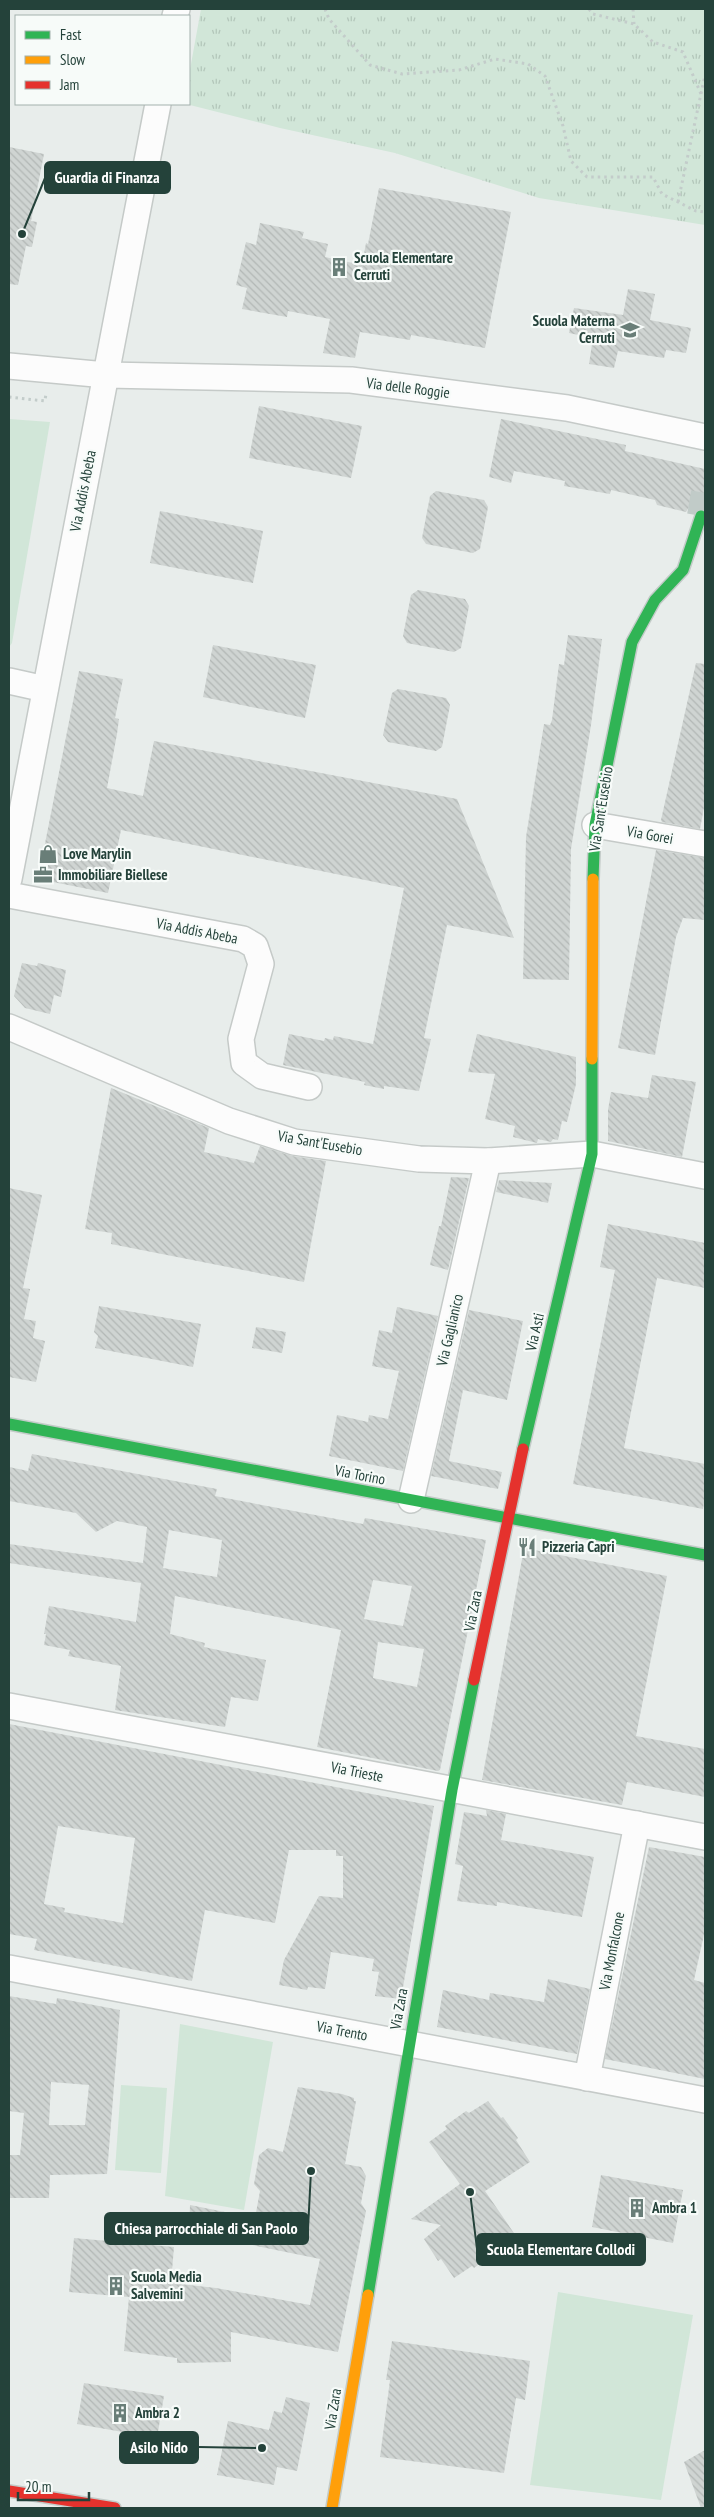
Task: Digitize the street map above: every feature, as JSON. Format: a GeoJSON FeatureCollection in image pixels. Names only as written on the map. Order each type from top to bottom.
{"type":"FeatureCollection","features":[{"type":"Feature","properties":{"kind":"street","name":"Via Addis Abeba"},"geometry":{"type":"LineString","coordinates":[[9,879],[158,105]]}},
{"type":"Feature","properties":{"kind":"street","name":"Via delle Roggie"},"geometry":{"type":"LineString","coordinates":[[9,366],[106,375],[351,380],[567,408],[705,437]]}},
{"type":"Feature","properties":{"kind":"street","name":"Via Sant'Eusebio"},"geometry":{"type":"LineString","coordinates":[[592,1154],[592,927],[595,825],[632,642],[655,600],[683,570],[701,516]]}},
{"type":"Feature","properties":{"kind":"street"},"geometry":{"type":"LineString","coordinates":[[9,681],[45,689]]}},
{"type":"Feature","properties":{"kind":"street","name":"Via Gorei"},"geometry":{"type":"LineString","coordinates":[[595,825],[705,844]]}},
{"type":"Feature","properties":{"kind":"street","name":"Via Addis Abeba"},"geometry":{"type":"LineString","coordinates":[[9,895],[243,939],[255,946],[262,964],[241,1039],[244,1063],[262,1076],[309,1087]]}},
{"type":"Feature","properties":{"kind":"street","name":"Via Sant'Eusebio"},"geometry":{"type":"LineString","coordinates":[[9,1027],[229,1120],[294,1142],[420,1159],[488,1161],[592,1154],[705,1176]]}},
{"type":"Feature","properties":{"kind":"street","name":"Via Asti"},"geometry":{"type":"LineString","coordinates":[[507,1517],[592,1154]]}},
{"type":"Feature","properties":{"kind":"street","name":"Via Gaglianico"},"geometry":{"type":"LineString","coordinates":[[411,1500],[488,1161]]}},
{"type":"Feature","properties":{"kind":"street","name":"Via Torino"},"geometry":{"type":"LineString","coordinates":[[9,1424],[705,1555]]}},
{"type":"Feature","properties":{"kind":"street","name":"Via Zara"},"geometry":{"type":"LineString","coordinates":[[332,2508],[408,2044],[452,1790],[507,1517]]}},
{"type":"Feature","properties":{"kind":"street","name":"Via Trieste"},"geometry":{"type":"LineString","coordinates":[[9,1706],[705,1837]]}},
{"type":"Feature","properties":{"kind":"street","name":"Via Monfalcone"},"geometry":{"type":"LineString","coordinates":[[587,2078],[637,1824]]}},
{"type":"Feature","properties":{"kind":"street","name":"Via Trento"},"geometry":{"type":"LineString","coordinates":[[9,1968],[705,2100]]}},
{"type":"Feature","properties":{"kind":"street"},"geometry":{"type":"LineString","coordinates":[[9,2491],[115,2508]]}},
{"type":"Feature","properties":{"kind":"path"},"geometry":{"type":"LineString","coordinates":[[325,9],[329,19],[370,65],[402,74],[459,70],[495,59],[528,64],[545,76],[563,126],[571,161],[587,177],[653,178],[662,194],[696,211],[705,212]]}},
{"type":"Feature","properties":{"kind":"path"},"geometry":{"type":"LineString","coordinates":[[589,9],[593,14],[634,24],[653,42],[683,52],[701,94]]}},
{"type":"Feature","properties":{"kind":"path"},"geometry":{"type":"LineString","coordinates":[[633,9],[634,24]]}},
{"type":"Feature","properties":{"kind":"path"},"geometry":{"type":"LineString","coordinates":[[678,202],[705,75]]}},
{"type":"Feature","properties":{"kind":"green space"},"geometry":{"type":"Polygon","coordinates":[[[201,9],[705,9],[705,225],[539,198],[395,153],[280,128],[190,105],[190,70],[201,9]]]}},
{"type":"Feature","properties":{"kind":"green space"},"geometry":{"type":"Polygon","coordinates":[[[9,419],[50,422],[12,643],[9,647],[9,419]]]}},
{"type":"Feature","properties":{"kind":"green space"},"geometry":{"type":"Polygon","coordinates":[[[180,2024],[273,2042],[244,2210],[165,2196],[180,2024]]]}},
{"type":"Feature","properties":{"kind":"green space"},"geometry":{"type":"Polygon","coordinates":[[[121,2085],[167,2088],[161,2173],[115,2170],[121,2085]]]}},
{"type":"Feature","properties":{"kind":"green space"},"geometry":{"type":"Polygon","coordinates":[[[558,2292],[693,2315],[661,2500],[530,2485],[558,2292]]]}},
{"type":"Feature","properties":{"kind":"building"},"geometry":{"type":"Polygon","coordinates":[[[9,147],[44,154],[31,221],[37,222],[32,247],[26,246],[18,285],[9,284],[9,147]]]}},
{"type":"Feature","properties":{"kind":"building","name":"Scuola Elementare Cerruti"},"geometry":{"type":"Polygon","coordinates":[[[379,188],[511,212],[485,348],[411,335],[410,340],[360,332],[355,358],[323,353],[330,319],[288,311],[287,317],[242,309],[247,288],[236,285],[246,242],[256,245],[260,223],[304,232],[302,238],[328,244],[325,257],[362,265],[379,188]]]}},
{"type":"Feature","properties":{"kind":"building","name":"Scuola Materna Cerruti"},"geometry":{"type":"Polygon","coordinates":[[[628,289],[655,294],[650,320],[691,328],[686,353],[666,350],[664,358],[618,351],[614,368],[589,364],[593,338],[569,333],[574,308],[623,315],[628,289]]]}},
{"type":"Feature","properties":{"kind":"building"},"geometry":{"type":"Polygon","coordinates":[[[259,406],[362,426],[351,478],[249,458],[259,406]]]}},
{"type":"Feature","properties":{"kind":"building"},"geometry":{"type":"Polygon","coordinates":[[[501,419],[626,445],[625,451],[705,469],[705,501],[697,501],[691,504],[686,512],[657,505],[655,500],[611,490],[610,494],[564,486],[565,481],[514,471],[511,483],[489,477],[501,419]]]}},
{"type":"Feature","properties":{"kind":"building"},"geometry":{"type":"Polygon","coordinates":[[[436,491],[484,500],[488,507],[480,549],[473,553],[426,544],[422,538],[430,496],[436,491]]]}},
{"type":"Feature","properties":{"kind":"building"},"geometry":{"type":"Polygon","coordinates":[[[160,511],[263,531],[253,583],[150,563],[160,511]]]}},
{"type":"Feature","properties":{"kind":"building"},"geometry":{"type":"Polygon","coordinates":[[[418,590],[465,599],[469,606],[461,648],[454,652],[407,643],[403,636],[411,595],[418,590]]]}},
{"type":"Feature","properties":{"kind":"building"},"geometry":{"type":"Polygon","coordinates":[[[568,635],[602,639],[591,725],[571,849],[569,980],[523,979],[526,837],[544,724],[550,725],[552,720],[559,664],[564,665],[568,635]]]}},
{"type":"Feature","properties":{"kind":"building"},"geometry":{"type":"Polygon","coordinates":[[[213,645],[316,665],[305,718],[203,697],[213,645]]]}},
{"type":"Feature","properties":{"kind":"building"},"geometry":{"type":"Polygon","coordinates":[[[696,663],[705,664],[705,802],[700,829],[662,822],[661,820],[696,663]]]}},
{"type":"Feature","properties":{"kind":"building"},"geometry":{"type":"Polygon","coordinates":[[[79,671],[123,679],[115,718],[119,719],[107,788],[143,796],[154,741],[457,799],[514,938],[447,925],[424,1038],[431,1039],[419,1091],[384,1086],[384,1089],[364,1085],[365,1082],[283,1065],[289,1034],[324,1041],[325,1038],[333,1040],[334,1036],[373,1044],[404,888],[121,830],[108,893],[38,879],[79,671]]]}},
{"type":"Feature","properties":{"kind":"building"},"geometry":{"type":"Polygon","coordinates":[[[398,689],[446,698],[450,705],[442,747],[436,751],[388,742],[383,735],[392,693],[398,689]]]}},
{"type":"Feature","properties":{"kind":"building"},"geometry":{"type":"Polygon","coordinates":[[[656,850],[705,858],[705,920],[683,918],[676,937],[655,1055],[618,1048],[656,850]]]}},
{"type":"Feature","properties":{"kind":"building"},"geometry":{"type":"Polygon","coordinates":[[[22,963],[37,966],[38,963],[66,970],[61,997],[54,995],[50,1014],[25,1008],[14,996],[22,963]]]}},
{"type":"Feature","properties":{"kind":"building"},"geometry":{"type":"Polygon","coordinates":[[[477,1034],[576,1057],[576,1084],[567,1122],[562,1121],[558,1140],[553,1139],[551,1142],[538,1139],[537,1143],[513,1137],[515,1126],[485,1119],[495,1074],[468,1072],[477,1034]]]}},
{"type":"Feature","properties":{"kind":"building"},"geometry":{"type":"Polygon","coordinates":[[[652,1075],[696,1082],[682,1157],[608,1141],[608,1110],[611,1092],[648,1098],[652,1075]]]}},
{"type":"Feature","properties":{"kind":"building"},"geometry":{"type":"Polygon","coordinates":[[[111,1088],[209,1128],[204,1152],[254,1163],[260,1146],[292,1156],[326,1161],[304,1282],[111,1244],[112,1233],[85,1229],[111,1088]]]}},
{"type":"Feature","properties":{"kind":"building"},"geometry":{"type":"Polygon","coordinates":[[[451,1177],[469,1178],[448,1270],[430,1265],[439,1226],[441,1226],[451,1177]]]}},
{"type":"Feature","properties":{"kind":"building"},"geometry":{"type":"Polygon","coordinates":[[[499,1180],[552,1183],[548,1203],[496,1192],[499,1180]]]}},
{"type":"Feature","properties":{"kind":"building"},"geometry":{"type":"Polygon","coordinates":[[[9,1188],[42,1195],[23,1288],[30,1289],[24,1319],[36,1321],[33,1338],[45,1341],[36,1382],[9,1377],[9,1188]]]}},
{"type":"Feature","properties":{"kind":"building"},"geometry":{"type":"Polygon","coordinates":[[[608,1224],[705,1243],[705,1288],[657,1278],[624,1448],[705,1464],[703,1509],[573,1484],[615,1270],[600,1267],[608,1224]]]}},
{"type":"Feature","properties":{"kind":"building"},"geometry":{"type":"Polygon","coordinates":[[[99,1306],[201,1324],[193,1367],[95,1348],[98,1336],[94,1332],[99,1306]]]}},
{"type":"Feature","properties":{"kind":"building"},"geometry":{"type":"Polygon","coordinates":[[[397,1307],[438,1316],[403,1471],[329,1456],[337,1415],[368,1422],[369,1415],[388,1419],[399,1371],[372,1366],[379,1330],[392,1333],[397,1307]]]}},
{"type":"Feature","properties":{"kind":"building"},"geometry":{"type":"Polygon","coordinates":[[[469,1310],[523,1321],[507,1400],[463,1390],[449,1461],[502,1472],[498,1489],[431,1476],[469,1310]]]}},
{"type":"Feature","properties":{"kind":"building"},"geometry":{"type":"Polygon","coordinates":[[[256,1327],[286,1332],[282,1353],[252,1348],[256,1327]]]}},
{"type":"Feature","properties":{"kind":"building"},"geometry":{"type":"Polygon","coordinates":[[[32,1454],[217,1489],[215,1496],[363,1524],[365,1518],[486,1540],[440,1770],[317,1747],[341,1630],[175,1596],[170,1634],[205,1643],[204,1647],[266,1660],[258,1701],[231,1697],[225,1727],[115,1710],[121,1666],[68,1656],[70,1650],[44,1645],[49,1606],[136,1622],[141,1583],[9,1563],[9,1544],[143,1563],[147,1527],[117,1521],[96,1532],[76,1513],[9,1501],[9,1467],[28,1471],[32,1454]],[[169,1530],[163,1568],[217,1577],[222,1540],[169,1530]],[[373,1580],[364,1619],[403,1626],[412,1586],[373,1580]],[[378,1642],[373,1678],[417,1687],[424,1649],[378,1642]]]}},
{"type":"Feature","properties":{"kind":"building"},"geometry":{"type":"Polygon","coordinates":[[[524,1548],[667,1576],[636,1736],[705,1749],[705,1797],[627,1782],[622,1805],[482,1780],[524,1548]]]}},
{"type":"Feature","properties":{"kind":"building"},"geometry":{"type":"Polygon","coordinates":[[[9,1724],[434,1806],[401,1999],[375,1996],[379,1972],[372,1971],[374,1959],[331,1952],[325,1989],[308,1987],[307,1990],[279,1985],[284,1960],[319,1896],[343,1898],[343,1856],[336,1856],[336,1850],[289,1850],[275,1923],[205,1910],[192,1981],[34,1950],[37,1939],[9,1934],[9,1724]],[[58,1826],[44,1904],[65,1908],[64,1912],[123,1923],[135,1838],[58,1826]]]}},
{"type":"Feature","properties":{"kind":"building"},"geometry":{"type":"Polygon","coordinates":[[[486,1810],[506,1814],[501,1840],[594,1857],[582,1917],[497,1902],[497,1906],[457,1901],[463,1866],[455,1864],[464,1812],[487,1816],[486,1810]]]}},
{"type":"Feature","properties":{"kind":"building"},"geometry":{"type":"Polygon","coordinates":[[[649,1847],[705,1857],[705,1930],[694,1980],[705,1983],[705,2079],[605,2059],[649,1847]]]}},
{"type":"Feature","properties":{"kind":"building"},"geometry":{"type":"Polygon","coordinates":[[[548,1979],[590,1989],[577,2054],[437,2027],[443,1990],[489,2000],[490,1993],[544,2002],[548,1979]]]}},
{"type":"Feature","properties":{"kind":"building"},"geometry":{"type":"Polygon","coordinates":[[[9,1996],[56,2004],[57,1998],[120,2010],[107,2174],[50,2175],[49,2198],[9,2198],[9,2155],[20,2155],[24,2113],[9,2111],[9,1996]],[[51,2082],[49,2125],[85,2125],[89,2085],[51,2082]]]}},
{"type":"Feature","properties":{"kind":"building"},"geometry":{"type":"Polygon","coordinates":[[[298,2087],[342,2094],[354,2098],[354,2101],[356,2101],[345,2164],[361,2167],[366,2176],[361,2203],[366,2211],[338,2352],[231,2332],[231,2362],[177,2363],[177,2358],[124,2351],[129,2297],[69,2292],[74,2238],[174,2247],[171,2283],[216,2288],[310,2305],[320,2259],[189,2232],[190,2205],[255,2218],[260,2191],[254,2184],[259,2155],[268,2148],[283,2152],[298,2087]]]}},
{"type":"Feature","properties":{"kind":"building"},"geometry":{"type":"Polygon","coordinates":[[[488,2101],[501,2118],[503,2117],[518,2138],[516,2140],[530,2162],[485,2191],[516,2236],[474,2268],[472,2266],[454,2278],[441,2259],[438,2261],[424,2239],[441,2225],[411,2219],[460,2184],[429,2142],[447,2129],[445,2126],[466,2111],[469,2113],[488,2101]]]}},
{"type":"Feature","properties":{"kind":"building","name":"Ambra 1"},"geometry":{"type":"Polygon","coordinates":[[[601,2175],[683,2190],[673,2243],[592,2227],[601,2175]]]}},
{"type":"Feature","properties":{"kind":"building"},"geometry":{"type":"Polygon","coordinates":[[[392,2341],[530,2361],[525,2400],[516,2398],[504,2473],[380,2457],[390,2380],[386,2380],[392,2341]]]}},
{"type":"Feature","properties":{"kind":"building","name":"Ambra 2"},"geometry":{"type":"Polygon","coordinates":[[[84,2383],[164,2396],[157,2438],[77,2424],[84,2383]]]}},
{"type":"Feature","properties":{"kind":"building"},"geometry":{"type":"Polygon","coordinates":[[[286,2397],[310,2403],[297,2471],[277,2467],[274,2485],[217,2475],[228,2421],[269,2430],[274,2411],[282,2413],[286,2397]]]}},
{"type":"Feature","properties":{"kind":"building"},"geometry":{"type":"Polygon","coordinates":[[[705,2450],[705,2508],[701,2508],[684,2462],[705,2450]]]}},
{"type":"Feature","properties":{"kind":"tunnel"},"geometry":{"type":"LineString","coordinates":[[701,516],[705,493]]}},
{"type":"Feature","properties":{"kind":"traffic: fast"},"geometry":{"type":"LineString","coordinates":[[593,879],[595,825],[632,642],[655,600],[683,570],[701,516]]}},
{"type":"Feature","properties":{"kind":"traffic: fast"},"geometry":{"type":"LineString","coordinates":[[523,1449],[592,1154],[592,1059]]}},
{"type":"Feature","properties":{"kind":"traffic: fast"},"geometry":{"type":"LineString","coordinates":[[9,1424],[705,1555]]}},
{"type":"Feature","properties":{"kind":"traffic: fast"},"geometry":{"type":"LineString","coordinates":[[368,2295],[452,1790],[474,1680]]}},
{"type":"Feature","properties":{"kind":"traffic: slow"},"geometry":{"type":"LineString","coordinates":[[592,1059],[593,879]]}},
{"type":"Feature","properties":{"kind":"traffic: slow"},"geometry":{"type":"LineString","coordinates":[[332,2508],[368,2295]]}},
{"type":"Feature","properties":{"kind":"traffic: jam"},"geometry":{"type":"LineString","coordinates":[[474,1680],[523,1449]]}},
{"type":"Feature","properties":{"kind":"traffic: jam"},"geometry":{"type":"LineString","coordinates":[[9,2491],[115,2508]]}},
{"type":"Feature","properties":{"kind":"place","name":"Guardia di Finanza"},"geometry":{"type":"Point","coordinates":[22,234]}},
{"type":"Feature","properties":{"kind":"place","name":"Scuola Elementare Cerruti"},"geometry":{"type":"Point","coordinates":[339,267]}},
{"type":"Feature","properties":{"kind":"place","name":"Scuola Materna Cerruti"},"geometry":{"type":"Point","coordinates":[630,330]}},
{"type":"Feature","properties":{"kind":"place","name":"Love Marylin"},"geometry":{"type":"Point","coordinates":[48,854]}},
{"type":"Feature","properties":{"kind":"place","name":"Immobiliare Biellese"},"geometry":{"type":"Point","coordinates":[43,875]}},
{"type":"Feature","properties":{"kind":"place","name":"Pizzeria Capri"},"geometry":{"type":"Point","coordinates":[527,1547]}},
{"type":"Feature","properties":{"kind":"place","name":"Chiesa parrocchiale di San Paolo"},"geometry":{"type":"Point","coordinates":[311,2171]}},
{"type":"Feature","properties":{"kind":"place","name":"Scuola Elementare Collodi"},"geometry":{"type":"Point","coordinates":[470,2192]}},
{"type":"Feature","properties":{"kind":"place","name":"Ambra 1"},"geometry":{"type":"Point","coordinates":[637,2208]}},
{"type":"Feature","properties":{"kind":"place","name":"Scuola Media Salvemini"},"geometry":{"type":"Point","coordinates":[116,2286]}},
{"type":"Feature","properties":{"kind":"place","name":"Ambra 2"},"geometry":{"type":"Point","coordinates":[120,2413]}},
{"type":"Feature","properties":{"kind":"place","name":"Asilo Nido"},"geometry":{"type":"Point","coordinates":[262,2448]}}]}
